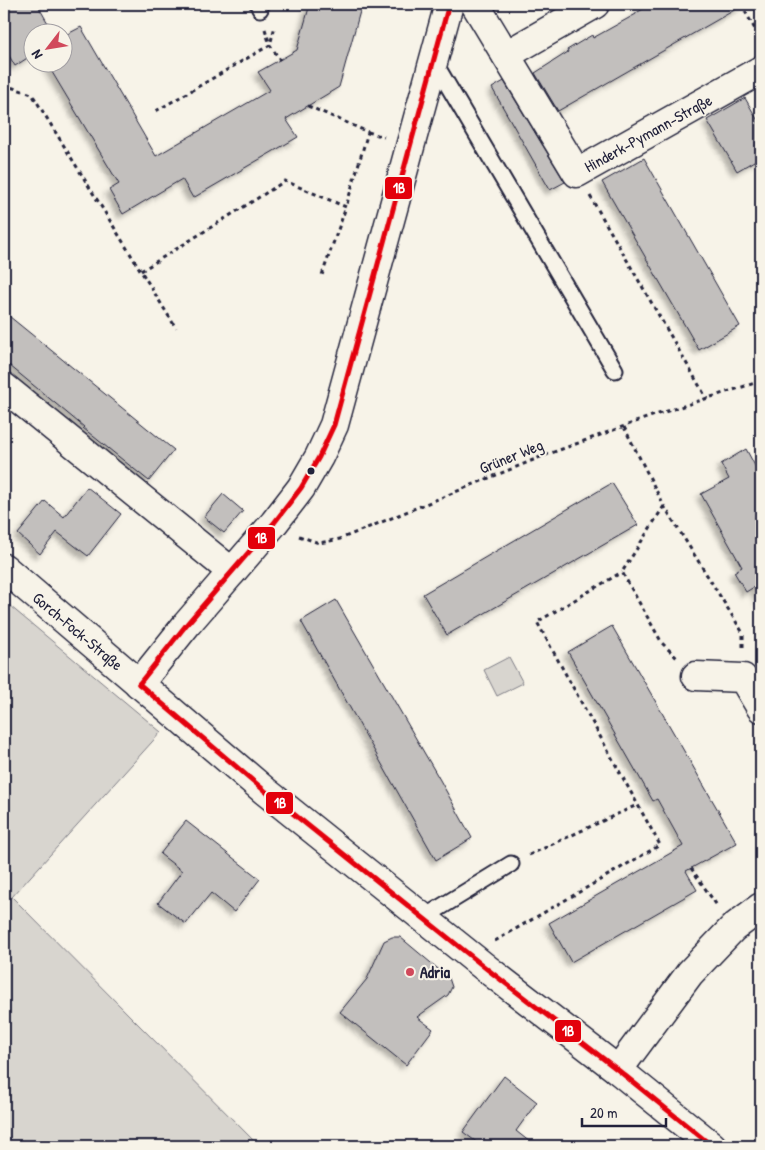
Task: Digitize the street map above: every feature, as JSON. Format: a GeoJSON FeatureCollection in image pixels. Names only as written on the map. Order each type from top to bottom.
{"type":"FeatureCollection","features":[{"type":"Feature","properties":{"kind":"street"},"geometry":{"type":"LineString","coordinates":[[140,684],[187,624],[274,523],[301,488],[319,457],[334,425],[449,4]]}},
{"type":"Feature","properties":{"kind":"street","name":"Hinderk-Pymann-Straße"},"geometry":{"type":"LineString","coordinates":[[475,4],[576,173],[761,70]]}},
{"type":"Feature","properties":{"kind":"street"},"geometry":{"type":"LineString","coordinates":[[506,55],[595,4]]}},
{"type":"Feature","properties":{"kind":"street"},"geometry":{"type":"LineString","coordinates":[[4,387],[232,572]]}},
{"type":"Feature","properties":{"kind":"street","name":"Gorch-Fock-Straße"},"geometry":{"type":"LineString","coordinates":[[4,568],[264,791],[712,1146]]}},
{"type":"Feature","properties":{"kind":"street"},"geometry":{"type":"LineString","coordinates":[[696,676],[743,678],[761,708]]}},
{"type":"Feature","properties":{"kind":"street"},"geometry":{"type":"LineString","coordinates":[[618,1070],[690,973],[733,928],[761,907]]}},
{"type":"Feature","properties":{"kind":"lane"},"geometry":{"type":"LineString","coordinates":[[434,60],[615,370]]}},
{"type":"Feature","properties":{"kind":"lane"},"geometry":{"type":"LineString","coordinates":[[423,918],[511,864]]}},
{"type":"Feature","properties":{"kind":"path"},"geometry":{"type":"LineString","coordinates":[[741,4],[761,40]]}},
{"type":"Feature","properties":{"kind":"path"},"geometry":{"type":"LineString","coordinates":[[156,111],[270,45],[280,60]]}},
{"type":"Feature","properties":{"kind":"path"},"geometry":{"type":"LineString","coordinates":[[4,85],[32,94],[176,328]]}},
{"type":"Feature","properties":{"kind":"path"},"geometry":{"type":"LineString","coordinates":[[308,106],[368,132],[346,207],[321,278]]}},
{"type":"Feature","properties":{"kind":"path"},"geometry":{"type":"LineString","coordinates":[[576,173],[707,399]]}},
{"type":"Feature","properties":{"kind":"path"},"geometry":{"type":"LineString","coordinates":[[141,271],[285,180],[346,207]]}},
{"type":"Feature","properties":{"kind":"path","name":"Grüner Weg"},"geometry":{"type":"LineString","coordinates":[[274,523],[297,536],[319,542],[340,539],[543,456],[624,426],[761,381]]}},
{"type":"Feature","properties":{"kind":"path"},"geometry":{"type":"LineString","coordinates":[[624,426],[664,506],[743,633],[743,678]]}},
{"type":"Feature","properties":{"kind":"path"},"geometry":{"type":"LineString","coordinates":[[470,955],[660,845],[537,622],[622,572],[664,506]]}},
{"type":"Feature","properties":{"kind":"path"},"geometry":{"type":"LineString","coordinates":[[622,572],[662,644],[696,676]]}},
{"type":"Feature","properties":{"kind":"path"},"geometry":{"type":"LineString","coordinates":[[511,864],[637,805]]}},
{"type":"Feature","properties":{"kind":"path"},"geometry":{"type":"LineString","coordinates":[[691,868],[733,928]]}},
{"type":"Feature","properties":{"kind":"shaded area"},"geometry":{"type":"Polygon","coordinates":[[[4,601],[161,732],[12,897],[259,1146],[4,1146],[4,601]]]}},
{"type":"Feature","properties":{"kind":"shaded area"},"geometry":{"type":"Polygon","coordinates":[[[509,657],[523,683],[497,696],[484,670],[509,657]]]}},
{"type":"Feature","properties":{"kind":"building"},"geometry":{"type":"Polygon","coordinates":[[[4,4],[37,4],[47,22],[22,22],[22,61],[15,66],[4,47],[4,4]]]}},
{"type":"Feature","properties":{"kind":"building"},"geometry":{"type":"Polygon","coordinates":[[[310,4],[362,4],[339,87],[286,119],[298,137],[193,198],[182,179],[123,214],[109,190],[119,184],[52,72],[72,72],[72,32],[81,27],[156,156],[270,90],[258,72],[297,50],[310,4]]]}},
{"type":"Feature","properties":{"kind":"building"},"geometry":{"type":"Polygon","coordinates":[[[652,4],[745,4],[558,111],[535,73],[592,35],[593,38],[652,4]]]}},
{"type":"Feature","properties":{"kind":"building"},"geometry":{"type":"Polygon","coordinates":[[[504,81],[565,182],[550,190],[492,88],[504,81]]]}},
{"type":"Feature","properties":{"kind":"building"},"geometry":{"type":"Polygon","coordinates":[[[745,98],[761,126],[761,157],[737,171],[707,120],[745,98]]]}},
{"type":"Feature","properties":{"kind":"building"},"geometry":{"type":"Polygon","coordinates":[[[644,158],[740,326],[699,350],[602,182],[644,158]]]}},
{"type":"Feature","properties":{"kind":"building"},"geometry":{"type":"Polygon","coordinates":[[[4,312],[174,450],[149,481],[4,361],[4,312]]]}},
{"type":"Feature","properties":{"kind":"building"},"geometry":{"type":"Polygon","coordinates":[[[746,449],[761,477],[761,601],[754,587],[746,592],[734,572],[742,567],[701,494],[729,479],[721,464],[746,449]]]}},
{"type":"Feature","properties":{"kind":"building"},"geometry":{"type":"Polygon","coordinates":[[[612,483],[638,525],[447,635],[423,594],[612,483]]]}},
{"type":"Feature","properties":{"kind":"building"},"geometry":{"type":"Polygon","coordinates":[[[87,487],[121,514],[88,556],[57,532],[40,554],[18,534],[45,501],[64,517],[87,487]]]}},
{"type":"Feature","properties":{"kind":"building"},"geometry":{"type":"Polygon","coordinates":[[[223,494],[243,511],[224,533],[204,517],[223,494]]]}},
{"type":"Feature","properties":{"kind":"building"},"geometry":{"type":"Polygon","coordinates":[[[336,600],[472,838],[436,860],[301,621],[336,600]]]}},
{"type":"Feature","properties":{"kind":"building"},"geometry":{"type":"Polygon","coordinates":[[[612,626],[737,843],[686,871],[697,890],[571,962],[549,923],[683,846],[657,799],[653,801],[568,652],[612,626]]]}},
{"type":"Feature","properties":{"kind":"building"},"geometry":{"type":"Polygon","coordinates":[[[186,821],[260,879],[234,912],[211,893],[186,924],[158,903],[182,871],[160,854],[186,821]]]}},
{"type":"Feature","properties":{"kind":"building"},"geometry":{"type":"Polygon","coordinates":[[[392,937],[400,937],[449,978],[452,987],[448,995],[417,1017],[433,1029],[406,1065],[340,1012],[367,979],[384,941],[392,937]]]}},
{"type":"Feature","properties":{"kind":"building"},"geometry":{"type":"Polygon","coordinates":[[[504,1076],[537,1102],[516,1131],[535,1146],[482,1146],[463,1132],[504,1076]]]}},
{"type":"Feature","properties":{"kind":"transit line","name":"1B"},"geometry":{"type":"LineString","coordinates":[[139,684],[301,488],[319,457],[334,425],[449,4]]}},
{"type":"Feature","properties":{"kind":"transit line","name":"1B"},"geometry":{"type":"LineString","coordinates":[[139,684],[265,791],[712,1146]]}},
{"type":"Feature","properties":{"kind":"place","name":"Adria"},"geometry":{"type":"Point","coordinates":[410,972]}}]}
